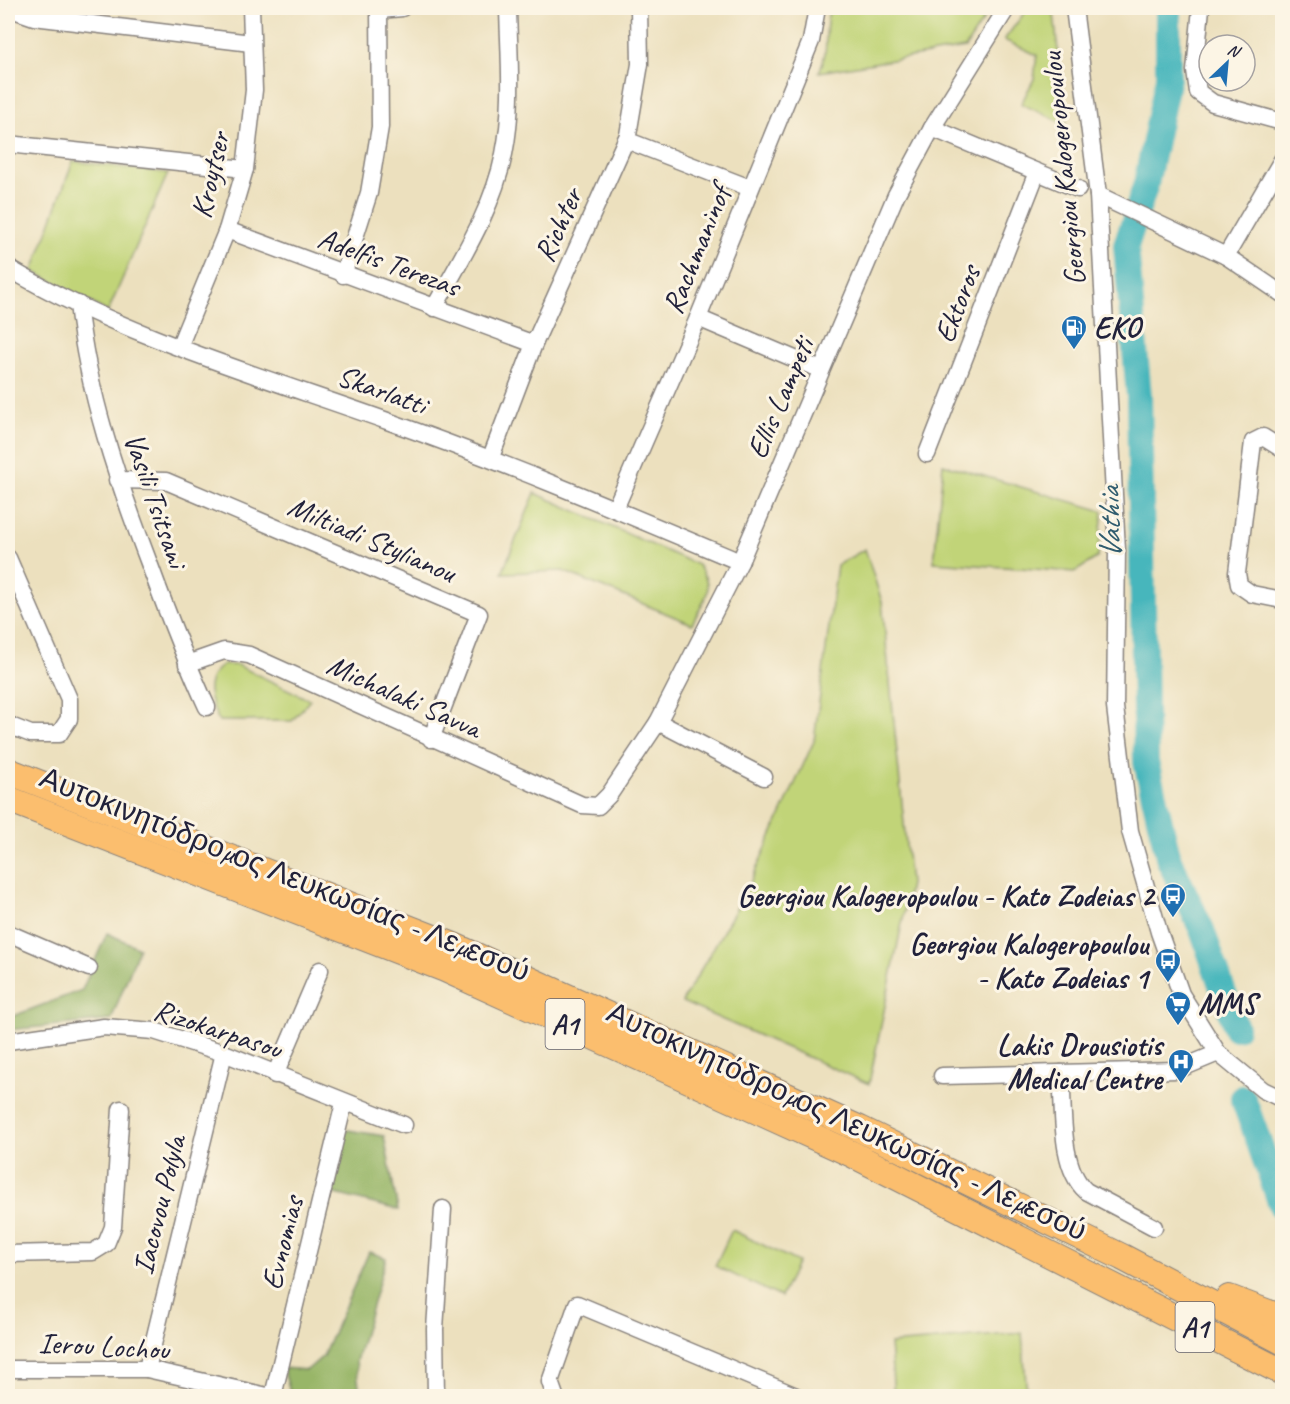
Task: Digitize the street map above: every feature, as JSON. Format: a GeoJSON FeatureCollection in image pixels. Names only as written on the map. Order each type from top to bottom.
{"type":"FeatureCollection","features":[{"type":"Feature","properties":{"kind":"highway"},"geometry":{"type":"LineString","coordinates":[[8,754],[319,883],[454,946]]}},
{"type":"Feature","properties":{"kind":"highway","name":"Αυτοκινητόδρομος Λευκωσίας - Λεμεσού"},"geometry":{"type":"LineString","coordinates":[[8,771],[454,946],[860,1129],[1122,1257],[1282,1341]]}},
{"type":"Feature","properties":{"kind":"highway","name":"Αυτοκινητόδρομος Λευκωσίας - Λεμεσού"},"geometry":{"type":"LineString","coordinates":[[8,799],[444,969],[852,1154],[1282,1372]]}},
{"type":"Feature","properties":{"kind":"highway"},"geometry":{"type":"LineString","coordinates":[[1122,1257],[1282,1318]]}},
{"type":"Feature","properties":{"kind":"highway"},"geometry":{"type":"LineString","coordinates":[[1108,1282],[1282,1383]]}},
{"type":"Feature","properties":{"kind":"street"},"geometry":{"type":"LineString","coordinates":[[8,8],[34,17],[251,43]]}},
{"type":"Feature","properties":{"kind":"street","name":"Kroytser"},"geometry":{"type":"LineString","coordinates":[[179,347],[227,230],[245,169],[254,90],[251,8]]}},
{"type":"Feature","properties":{"kind":"street"},"geometry":{"type":"LineString","coordinates":[[343,274],[369,193],[380,127],[380,9],[402,8]]}},
{"type":"Feature","properties":{"kind":"street"},"geometry":{"type":"LineString","coordinates":[[434,308],[486,212],[504,155],[510,104],[508,8]]}},
{"type":"Feature","properties":{"kind":"street","name":"Richter"},"geometry":{"type":"LineString","coordinates":[[491,458],[534,344],[626,140],[640,64],[639,8]]}},
{"type":"Feature","properties":{"kind":"street","name":"Rachmaninof"},"geometry":{"type":"LineString","coordinates":[[615,509],[698,318],[811,40],[817,8]]}},
{"type":"Feature","properties":{"kind":"street","name":"Ellis Lampeti"},"geometry":{"type":"LineString","coordinates":[[598,806],[609,795],[658,722],[740,562],[896,195],[933,128],[1007,8]]}},
{"type":"Feature","properties":{"kind":"street","name":"Georgiou Kalogeropoulou"},"geometry":{"type":"LineString","coordinates":[[1074,8],[1098,195],[1118,550],[1115,707],[1130,831],[1159,932],[1181,994],[1218,1053],[1263,1090],[1282,1099]]}},
{"type":"Feature","properties":{"kind":"street"},"geometry":{"type":"LineString","coordinates":[[1201,8],[1195,71],[1198,92],[1213,104],[1282,122]]}},
{"type":"Feature","properties":{"kind":"street"},"geometry":{"type":"LineString","coordinates":[[933,128],[1078,189]]}},
{"type":"Feature","properties":{"kind":"street"},"geometry":{"type":"LineString","coordinates":[[626,140],[750,188]]}},
{"type":"Feature","properties":{"kind":"street"},"geometry":{"type":"LineString","coordinates":[[8,144],[245,169]]}},
{"type":"Feature","properties":{"kind":"street"},"geometry":{"type":"LineString","coordinates":[[1226,256],[1282,160]]}},
{"type":"Feature","properties":{"kind":"street","name":"Ektoros"},"geometry":{"type":"LineString","coordinates":[[927,454],[1037,172]]}},
{"type":"Feature","properties":{"kind":"street"},"geometry":{"type":"LineString","coordinates":[[1098,195],[1226,256],[1282,294]]}},
{"type":"Feature","properties":{"kind":"street","name":"Adelfis Terezas"},"geometry":{"type":"LineString","coordinates":[[227,230],[534,344]]}},
{"type":"Feature","properties":{"kind":"street","name":"Skarlatti"},"geometry":{"type":"LineString","coordinates":[[8,268],[40,287],[179,347],[491,458],[740,562]]}},
{"type":"Feature","properties":{"kind":"street","name":"Vasili Tsitsani"},"geometry":{"type":"LineString","coordinates":[[78,304],[84,357],[117,480],[187,664],[207,707]]}},
{"type":"Feature","properties":{"kind":"street"},"geometry":{"type":"LineString","coordinates":[[698,318],[821,370]]}},
{"type":"Feature","properties":{"kind":"street"},"geometry":{"type":"LineString","coordinates":[[1282,449],[1263,437],[1257,438],[1251,448],[1237,573],[1239,585],[1252,594],[1282,600]]}},
{"type":"Feature","properties":{"kind":"street","name":"Miltiadi Stylianou"},"geometry":{"type":"LineString","coordinates":[[117,480],[166,481],[479,614],[431,739]]}},
{"type":"Feature","properties":{"kind":"street"},"geometry":{"type":"LineString","coordinates":[[8,725],[31,734],[59,734],[69,718],[69,699],[9,563]]}},
{"type":"Feature","properties":{"kind":"street","name":"Michalaki Savva"},"geometry":{"type":"LineString","coordinates":[[187,664],[224,651],[249,655],[431,739],[582,805],[598,806]]}},
{"type":"Feature","properties":{"kind":"street"},"geometry":{"type":"LineString","coordinates":[[658,722],[764,777]]}},
{"type":"Feature","properties":{"kind":"street"},"geometry":{"type":"LineString","coordinates":[[8,933],[89,968]]}},
{"type":"Feature","properties":{"kind":"street"},"geometry":{"type":"LineString","coordinates":[[275,1075],[320,970]]}},
{"type":"Feature","properties":{"kind":"street","name":"Rizokarpasou"},"geometry":{"type":"LineString","coordinates":[[8,1041],[104,1027],[154,1031],[224,1053],[344,1103],[404,1125]]}},
{"type":"Feature","properties":{"kind":"street","name":"Iacovou Polyla"},"geometry":{"type":"LineString","coordinates":[[147,1369],[224,1053]]}},
{"type":"Feature","properties":{"kind":"street"},"geometry":{"type":"LineString","coordinates":[[942,1076],[1177,1070],[1218,1053]]}},
{"type":"Feature","properties":{"kind":"street"},"geometry":{"type":"LineString","coordinates":[[1061,1073],[1068,1159],[1077,1184],[1154,1227]]}},
{"type":"Feature","properties":{"kind":"street","name":"Evnomias"},"geometry":{"type":"LineString","coordinates":[[273,1396],[344,1103]]}},
{"type":"Feature","properties":{"kind":"street"},"geometry":{"type":"LineString","coordinates":[[8,1254],[93,1252],[106,1244],[113,1227],[121,1109]]}},
{"type":"Feature","properties":{"kind":"street"},"geometry":{"type":"LineString","coordinates":[[436,1396],[435,1329],[443,1209]]}},
{"type":"Feature","properties":{"kind":"street"},"geometry":{"type":"LineString","coordinates":[[555,1396],[550,1382],[577,1304],[796,1396]]}},
{"type":"Feature","properties":{"kind":"street","name":"Ierou Lochou"},"geometry":{"type":"LineString","coordinates":[[8,1369],[147,1369],[267,1396]]}},
{"type":"Feature","properties":{"kind":"green space"},"geometry":{"type":"Polygon","coordinates":[[[830,8],[985,8],[986,15],[965,48],[819,72],[825,55],[830,8]]]}},
{"type":"Feature","properties":{"kind":"green space"},"geometry":{"type":"Polygon","coordinates":[[[1028,8],[1048,8],[1054,14],[1066,124],[1021,104],[1034,79],[1037,55],[1004,40],[1028,8]]]}},
{"type":"Feature","properties":{"kind":"green space"},"geometry":{"type":"Polygon","coordinates":[[[73,161],[168,173],[108,312],[33,271],[73,161]]]}},
{"type":"Feature","properties":{"kind":"green space"},"geometry":{"type":"Polygon","coordinates":[[[943,464],[1103,511],[1098,557],[1075,572],[934,562],[943,464]]]}},
{"type":"Feature","properties":{"kind":"green space"},"geometry":{"type":"Polygon","coordinates":[[[535,493],[698,565],[704,574],[708,588],[692,624],[563,571],[502,573],[535,493]]]}},
{"type":"Feature","properties":{"kind":"green space"},"geometry":{"type":"Polygon","coordinates":[[[865,549],[882,602],[910,884],[869,1084],[682,1002],[746,892],[814,741],[837,565],[865,549]]]}},
{"type":"Feature","properties":{"kind":"green space"},"geometry":{"type":"Polygon","coordinates":[[[223,665],[237,665],[310,700],[292,721],[219,721],[212,706],[209,684],[216,671],[223,665]]]}},
{"type":"Feature","properties":{"kind":"green space"},"geometry":{"type":"Polygon","coordinates":[[[107,933],[139,948],[111,1020],[8,1030],[8,1018],[82,990],[107,933]]]}},
{"type":"Feature","properties":{"kind":"green space"},"geometry":{"type":"Polygon","coordinates":[[[348,1130],[384,1136],[398,1210],[328,1192],[342,1136],[348,1130]]]}},
{"type":"Feature","properties":{"kind":"green space"},"geometry":{"type":"Polygon","coordinates":[[[732,1230],[798,1262],[781,1297],[715,1266],[732,1230]]]}},
{"type":"Feature","properties":{"kind":"green space"},"geometry":{"type":"Polygon","coordinates":[[[369,1252],[386,1258],[356,1361],[360,1396],[298,1396],[290,1392],[283,1368],[307,1370],[323,1356],[369,1252]]]}},
{"type":"Feature","properties":{"kind":"green space"},"geometry":{"type":"Polygon","coordinates":[[[1022,1333],[1027,1396],[894,1396],[890,1344],[1022,1333]]]}},
{"type":"Feature","properties":{"kind":"waterway","name":"Vathia"},"geometry":{"type":"LineString","coordinates":[[1168,8],[1168,78],[1146,184],[1126,246],[1139,396],[1146,762],[1169,860],[1202,930],[1236,1028]]}},
{"type":"Feature","properties":{"kind":"waterway","name":"Vathia"},"geometry":{"type":"LineString","coordinates":[[1243,1098],[1282,1207]]}},
{"type":"Feature","properties":{"kind":"place","name":"EKO"},"geometry":{"type":"Point","coordinates":[1074,351]}},
{"type":"Feature","properties":{"kind":"place","name":"Georgiou Kalogeropoulou - Kato Zodeias 2"},"geometry":{"type":"Point","coordinates":[1173,919]}},
{"type":"Feature","properties":{"kind":"place","name":"Georgiou Kalogeropoulou - Kato Zodeias 1"},"geometry":{"type":"Point","coordinates":[1168,984]}},
{"type":"Feature","properties":{"kind":"place","name":"MMS"},"geometry":{"type":"Point","coordinates":[1178,1027]}},
{"type":"Feature","properties":{"kind":"place","name":"Lakis Drousiotis Medical Centre"},"geometry":{"type":"Point","coordinates":[1181,1085]}}]}
